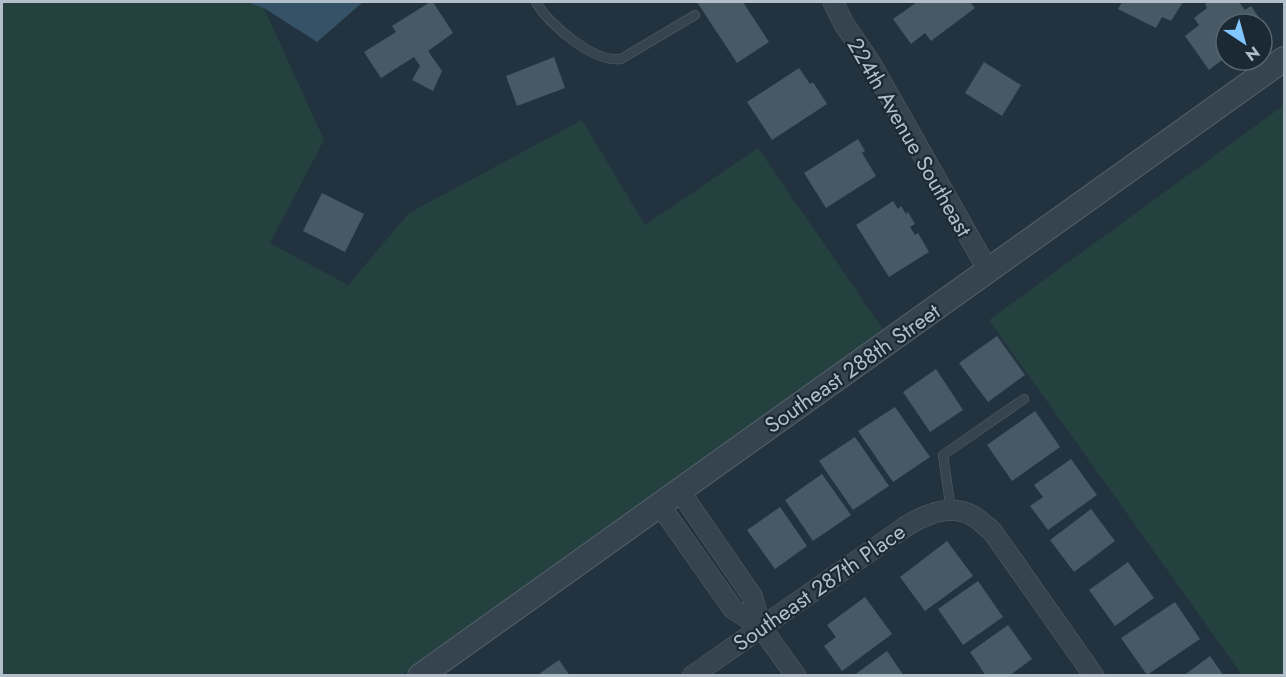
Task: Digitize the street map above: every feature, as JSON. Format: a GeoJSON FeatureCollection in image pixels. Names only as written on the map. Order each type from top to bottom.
{"type":"FeatureCollection","features":[{"type":"Feature","properties":{"kind":"street","name":"224th Avenue Southeast"},"geometry":{"type":"LineString","coordinates":[[833,2],[844,24],[870,62],[988,272]]}},
{"type":"Feature","properties":{"kind":"street","name":"Southeast 288th Street"},"geometry":{"type":"LineString","coordinates":[[420,675],[1284,59]]}},
{"type":"Feature","properties":{"kind":"street"},"geometry":{"type":"LineString","coordinates":[[679,490],[752,596],[761,627],[795,675]]}},
{"type":"Feature","properties":{"kind":"street"},"geometry":{"type":"LineString","coordinates":[[659,504],[733,609],[761,627]]}},
{"type":"Feature","properties":{"kind":"street"},"geometry":{"type":"LineString","coordinates":[[951,510],[972,515],[992,531],[1094,675]]}},
{"type":"Feature","properties":{"kind":"street","name":"Southeast 287th Place"},"geometry":{"type":"LineString","coordinates":[[692,675],[912,522],[932,513],[951,510]]}},
{"type":"Feature","properties":{"kind":"lane"},"geometry":{"type":"LineString","coordinates":[[536,2],[549,20],[574,41],[606,58],[616,60],[695,15]]}},
{"type":"Feature","properties":{"kind":"lane"},"geometry":{"type":"LineString","coordinates":[[951,510],[943,455],[1024,399]]}},
{"type":"Feature","properties":{"kind":"green space"},"geometry":{"type":"Polygon","coordinates":[[[2,2],[246,2],[264,8],[324,140],[270,243],[348,285],[409,213],[582,120],[645,225],[758,148],[885,332],[402,675],[2,675],[2,2]]]}},
{"type":"Feature","properties":{"kind":"green space"},"geometry":{"type":"Polygon","coordinates":[[[1284,105],[1284,675],[1242,675],[989,320],[1284,105]]]}},
{"type":"Feature","properties":{"kind":"water"},"geometry":{"type":"Polygon","coordinates":[[[246,2],[363,2],[317,42],[264,8],[246,2]]]}},
{"type":"Feature","properties":{"kind":"building"},"geometry":{"type":"Polygon","coordinates":[[[433,2],[453,33],[428,51],[442,71],[433,91],[412,80],[420,66],[414,57],[381,78],[364,52],[396,32],[392,26],[433,2]]]}},
{"type":"Feature","properties":{"kind":"building"},"geometry":{"type":"Polygon","coordinates":[[[697,2],[743,2],[769,42],[737,63],[697,2]]]}},
{"type":"Feature","properties":{"kind":"building"},"geometry":{"type":"Polygon","coordinates":[[[917,2],[970,2],[975,8],[931,41],[925,33],[911,44],[893,19],[917,2]]]}},
{"type":"Feature","properties":{"kind":"building"},"geometry":{"type":"Polygon","coordinates":[[[1122,2],[1183,2],[1171,21],[1162,17],[1156,28],[1118,9],[1122,2]]]}},
{"type":"Feature","properties":{"kind":"building"},"geometry":{"type":"Polygon","coordinates":[[[1239,2],[1245,10],[1251,6],[1255,12],[1214,12],[1214,66],[1209,70],[1185,36],[1199,25],[1194,18],[1207,8],[1205,4],[1239,2]]]}},
{"type":"Feature","properties":{"kind":"building"},"geometry":{"type":"Polygon","coordinates":[[[554,57],[565,88],[517,106],[506,76],[554,57]]]}},
{"type":"Feature","properties":{"kind":"building"},"geometry":{"type":"Polygon","coordinates":[[[984,62],[1021,85],[1002,116],[965,93],[984,62]]]}},
{"type":"Feature","properties":{"kind":"building"},"geometry":{"type":"Polygon","coordinates":[[[799,68],[810,84],[813,82],[827,104],[772,140],[747,102],[799,68]]]}},
{"type":"Feature","properties":{"kind":"building"},"geometry":{"type":"Polygon","coordinates":[[[858,139],[865,151],[862,153],[876,176],[826,208],[804,173],[858,139]]]}},
{"type":"Feature","properties":{"kind":"building"},"geometry":{"type":"Polygon","coordinates":[[[322,193],[364,214],[345,252],[303,231],[322,193]]]}},
{"type":"Feature","properties":{"kind":"building"},"geometry":{"type":"Polygon","coordinates":[[[893,201],[898,209],[901,206],[906,214],[908,212],[915,224],[910,227],[915,235],[918,233],[929,252],[889,277],[856,225],[893,201]]]}},
{"type":"Feature","properties":{"kind":"building"},"geometry":{"type":"Polygon","coordinates":[[[997,336],[1025,375],[988,402],[959,363],[997,336]]]}},
{"type":"Feature","properties":{"kind":"building"},"geometry":{"type":"Polygon","coordinates":[[[936,369],[963,410],[930,432],[903,392],[936,369]]]}},
{"type":"Feature","properties":{"kind":"building"},"geometry":{"type":"Polygon","coordinates":[[[895,407],[930,457],[893,482],[858,431],[895,407]]]}},
{"type":"Feature","properties":{"kind":"building"},"geometry":{"type":"Polygon","coordinates":[[[1035,411],[1060,447],[1012,481],[987,445],[1035,411]]]}},
{"type":"Feature","properties":{"kind":"building"},"geometry":{"type":"Polygon","coordinates":[[[855,437],[889,486],[853,510],[819,461],[855,437]]]}},
{"type":"Feature","properties":{"kind":"building"},"geometry":{"type":"Polygon","coordinates":[[[1071,459],[1097,495],[1048,530],[1030,506],[1043,497],[1034,485],[1071,459]]]}},
{"type":"Feature","properties":{"kind":"building"},"geometry":{"type":"Polygon","coordinates":[[[822,474],[851,515],[813,541],[785,500],[822,474]]]}},
{"type":"Feature","properties":{"kind":"building"},"geometry":{"type":"Polygon","coordinates":[[[780,507],[807,546],[775,569],[747,530],[780,507]]]}},
{"type":"Feature","properties":{"kind":"building"},"geometry":{"type":"Polygon","coordinates":[[[1091,509],[1115,541],[1074,572],[1050,540],[1091,509]]]}},
{"type":"Feature","properties":{"kind":"building"},"geometry":{"type":"Polygon","coordinates":[[[947,541],[973,576],[925,611],[900,577],[947,541]]]}},
{"type":"Feature","properties":{"kind":"building"},"geometry":{"type":"Polygon","coordinates":[[[1128,562],[1154,598],[1115,626],[1089,590],[1128,562]]]}},
{"type":"Feature","properties":{"kind":"building"},"geometry":{"type":"Polygon","coordinates":[[[978,581],[1003,617],[963,645],[938,609],[978,581]]]}},
{"type":"Feature","properties":{"kind":"building"},"geometry":{"type":"Polygon","coordinates":[[[865,597],[892,634],[842,671],[824,646],[836,637],[827,625],[865,597]]]}},
{"type":"Feature","properties":{"kind":"building"},"geometry":{"type":"Polygon","coordinates":[[[1175,602],[1200,639],[1147,675],[1121,638],[1175,602]]]}},
{"type":"Feature","properties":{"kind":"building"},"geometry":{"type":"Polygon","coordinates":[[[1008,625],[1032,659],[1009,676],[986,676],[970,652],[1008,625]]]}},
{"type":"Feature","properties":{"kind":"building"},"geometry":{"type":"Polygon","coordinates":[[[887,651],[904,676],[853,676],[887,651]]]}},
{"type":"Feature","properties":{"kind":"building"},"geometry":{"type":"Polygon","coordinates":[[[1210,656],[1224,676],[1183,676],[1210,656]]]}},
{"type":"Feature","properties":{"kind":"building"},"geometry":{"type":"Polygon","coordinates":[[[559,660],[570,676],[536,676],[559,660]]]}}]}
